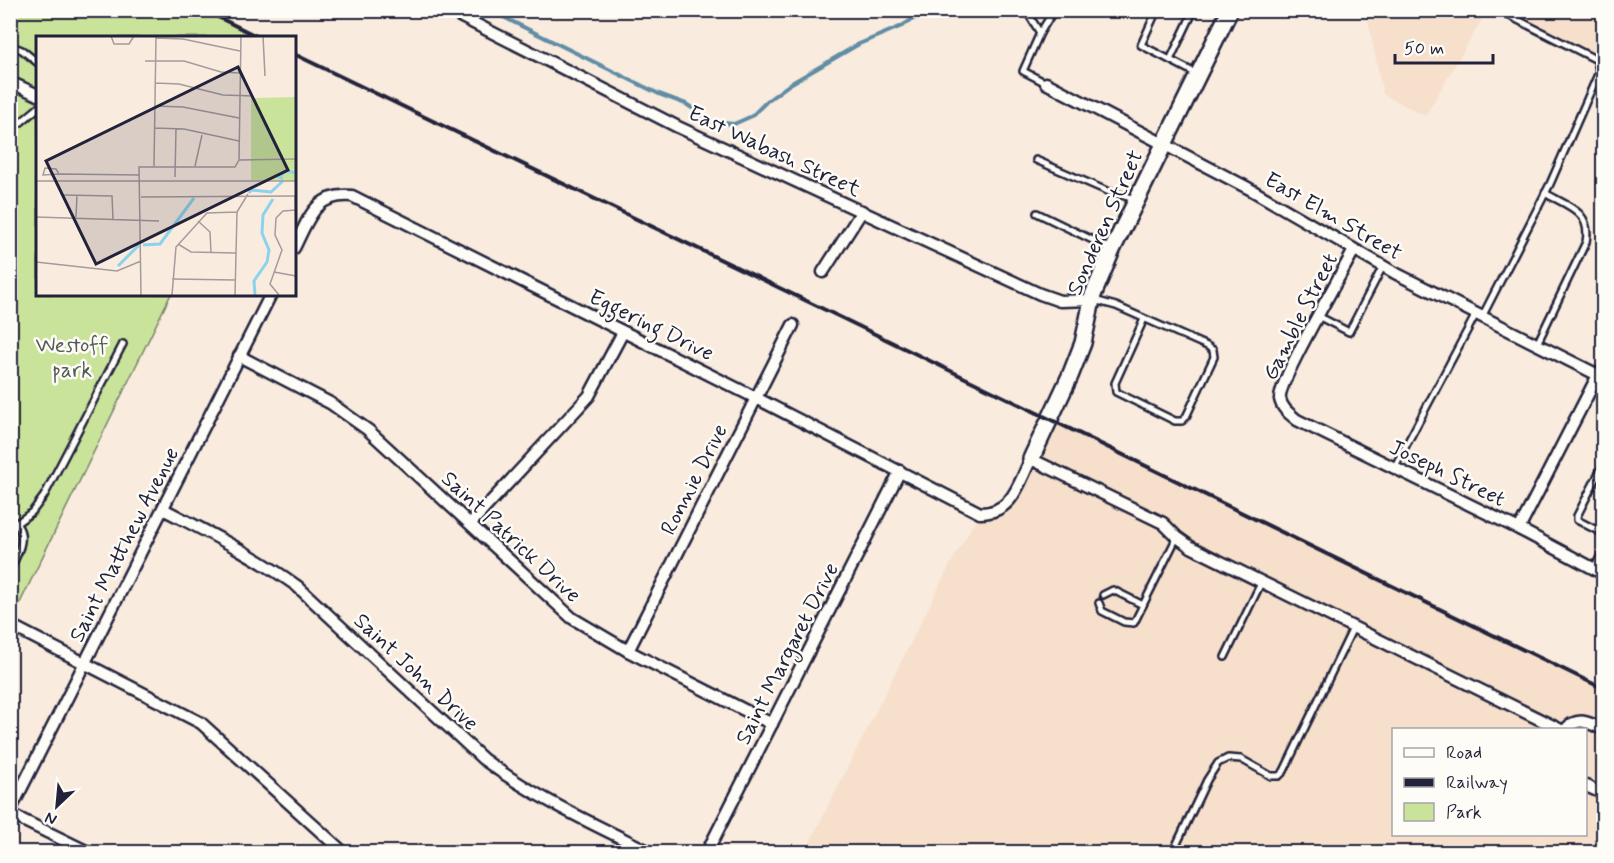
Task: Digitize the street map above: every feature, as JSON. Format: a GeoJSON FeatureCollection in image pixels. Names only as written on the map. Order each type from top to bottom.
{"type":"FeatureCollection","features":[{"type":"Feature","properties":{"kind":"street","name":"East Wabash Street"},"geometry":{"type":"LineString","coordinates":[[448,10],[678,127],[1040,294],[1060,301],[1092,300]]}},
{"type":"Feature","properties":{"kind":"street","name":"Sonderen Street"},"geometry":{"type":"LineString","coordinates":[[991,513],[1003,508],[1009,501],[1031,459],[1083,343],[1092,300],[1112,250],[1230,10]]}},
{"type":"Feature","properties":{"kind":"street"},"geometry":{"type":"LineString","coordinates":[[10,82],[36,94]]}},
{"type":"Feature","properties":{"kind":"street","name":"East Elm Street"},"geometry":{"type":"LineString","coordinates":[[1046,83],[1248,188],[1383,266],[1601,377]]}},
{"type":"Feature","properties":{"kind":"street","name":"Eggering Drive"},"geometry":{"type":"LineString","coordinates":[[299,226],[325,200],[337,195],[352,196],[980,513],[991,513]]}},
{"type":"Feature","properties":{"kind":"street"},"geometry":{"type":"LineString","coordinates":[[823,272],[862,211]]}},
{"type":"Feature","properties":{"kind":"street","name":"Gamble Street"},"geometry":{"type":"LineString","coordinates":[[1280,401],[1282,387],[1354,249]]}},
{"type":"Feature","properties":{"kind":"street","name":"Saint Matthew Avenue"},"geometry":{"type":"LineString","coordinates":[[10,813],[269,296]]}},
{"type":"Feature","properties":{"kind":"street","name":"Ronnie Drive"},"geometry":{"type":"LineString","coordinates":[[628,651],[793,325]]}},
{"type":"Feature","properties":{"kind":"street"},"geometry":{"type":"LineString","coordinates":[[471,523],[589,396],[623,332]]}},
{"type":"Feature","properties":{"kind":"street","name":"Saint Patrick Drive"},"geometry":{"type":"LineString","coordinates":[[239,356],[330,404],[368,430],[572,618],[628,651],[772,724]]}},
{"type":"Feature","properties":{"kind":"street"},"geometry":{"type":"LineString","coordinates":[[1519,529],[1601,377]]}},
{"type":"Feature","properties":{"kind":"street","name":"Joseph Street"},"geometry":{"type":"LineString","coordinates":[[1280,401],[1285,410],[1297,420],[1599,571]]}},
{"type":"Feature","properties":{"kind":"street"},"geometry":{"type":"LineString","coordinates":[[1031,459],[1163,523],[1191,547],[1561,728]]}},
{"type":"Feature","properties":{"kind":"street","name":"Saint Margaret Drive"},"geometry":{"type":"LineString","coordinates":[[707,852],[900,471]]}},
{"type":"Feature","properties":{"kind":"street","name":"Saint John Drive"},"geometry":{"type":"LineString","coordinates":[[162,509],[240,548],[297,586],[476,753],[503,774],[535,794],[650,852]]}},
{"type":"Feature","properties":{"kind":"street"},"geometry":{"type":"LineString","coordinates":[[10,624],[201,723],[343,852]]}},
{"type":"Feature","properties":{"kind":"street"},"geometry":{"type":"LineString","coordinates":[[1565,728],[1580,720],[1604,730]]}},
{"type":"Feature","properties":{"kind":"street"},"geometry":{"type":"LineString","coordinates":[[1587,786],[1604,794]]}},
{"type":"Feature","properties":{"kind":"street"},"geometry":{"type":"LineString","coordinates":[[10,813],[88,852]]}},
{"type":"Feature","properties":{"kind":"lane"},"geometry":{"type":"LineString","coordinates":[[1026,10],[1040,33]]}},
{"type":"Feature","properties":{"kind":"lane"},"geometry":{"type":"LineString","coordinates":[[1046,83],[1023,71],[1040,33],[1054,10]]}},
{"type":"Feature","properties":{"kind":"lane"},"geometry":{"type":"LineString","coordinates":[[1157,10],[1141,45],[1198,74]]}},
{"type":"Feature","properties":{"kind":"lane"},"geometry":{"type":"LineString","coordinates":[[1170,60],[1194,10]]}},
{"type":"Feature","properties":{"kind":"lane"},"geometry":{"type":"LineString","coordinates":[[1505,10],[1504,13],[1597,60]]}},
{"type":"Feature","properties":{"kind":"lane"},"geometry":{"type":"LineString","coordinates":[[10,45],[22,50],[36,61]]}},
{"type":"Feature","properties":{"kind":"lane"},"geometry":{"type":"LineString","coordinates":[[1394,468],[1545,193],[1599,72],[1597,60],[1604,48]]}},
{"type":"Feature","properties":{"kind":"lane"},"geometry":{"type":"LineString","coordinates":[[10,122],[20,123],[36,110]]}},
{"type":"Feature","properties":{"kind":"lane"},"geometry":{"type":"LineString","coordinates":[[1036,160],[1096,187],[1137,200]]}},
{"type":"Feature","properties":{"kind":"lane"},"geometry":{"type":"LineString","coordinates":[[1537,344],[1586,242],[1588,230],[1581,214],[1545,193]]}},
{"type":"Feature","properties":{"kind":"lane"},"geometry":{"type":"LineString","coordinates":[[1037,213],[1112,250]]}},
{"type":"Feature","properties":{"kind":"lane"},"geometry":{"type":"LineString","coordinates":[[1318,316],[1349,332],[1383,266]]}},
{"type":"Feature","properties":{"kind":"lane"},"geometry":{"type":"LineString","coordinates":[[1092,300],[1116,306],[1213,350],[1214,357],[1182,421],[1175,421],[1116,392],[1114,388],[1144,319]]}},
{"type":"Feature","properties":{"kind":"lane"},"geometry":{"type":"LineString","coordinates":[[17,523],[32,512],[44,496],[123,344]]}},
{"type":"Feature","properties":{"kind":"lane"},"geometry":{"type":"LineString","coordinates":[[1604,463],[1577,516],[1577,520],[1604,534]]}},
{"type":"Feature","properties":{"kind":"lane"},"geometry":{"type":"LineString","coordinates":[[10,519],[17,523],[21,534],[21,547],[11,567]]}},
{"type":"Feature","properties":{"kind":"lane"},"geometry":{"type":"LineString","coordinates":[[1099,603],[1102,612],[1124,622],[1134,623],[1177,537]]}},
{"type":"Feature","properties":{"kind":"lane"},"geometry":{"type":"LineString","coordinates":[[1599,571],[1604,549]]}},
{"type":"Feature","properties":{"kind":"lane"},"geometry":{"type":"LineString","coordinates":[[1225,657],[1262,581]]}},
{"type":"Feature","properties":{"kind":"lane"},"geometry":{"type":"LineString","coordinates":[[1103,595],[1113,590],[1143,605]]}},
{"type":"Feature","properties":{"kind":"lane"},"geometry":{"type":"LineString","coordinates":[[1173,852],[1218,763],[1228,758],[1241,759],[1271,776],[1279,776],[1284,771],[1354,627]]}},
{"type":"Feature","properties":{"kind":"shaded area"},"geometry":{"type":"Polygon","coordinates":[[[1428,11],[1487,11],[1425,116],[1383,94],[1368,20],[1428,11]]]}},
{"type":"Feature","properties":{"kind":"shaded area"},"geometry":{"type":"Polygon","coordinates":[[[1490,11],[1603,11],[1603,37],[1590,62],[1490,11]]]}},
{"type":"Feature","properties":{"kind":"shaded area"},"geometry":{"type":"Polygon","coordinates":[[[1050,420],[1603,689],[1603,852],[805,852],[951,563],[980,513],[1003,509],[1050,420]]]}},
{"type":"Feature","properties":{"kind":"green space","name":"Westoff park"},"geometry":{"type":"Polygon","coordinates":[[[11,11],[207,11],[259,36],[36,36],[36,296],[170,296],[15,613],[11,611],[11,11]]]}},
{"type":"Feature","properties":{"kind":"waterway"},"geometry":{"type":"LineString","coordinates":[[489,10],[659,94],[686,104],[713,122],[734,124],[752,116],[767,101],[790,84],[859,44],[902,26],[927,10]]}},
{"type":"Feature","properties":{"kind":"railway"},"geometry":{"type":"LineString","coordinates":[[204,10],[256,36]]}},
{"type":"Feature","properties":{"kind":"railway"},"geometry":{"type":"LineString","coordinates":[[296,55],[1604,689]]}}]}
